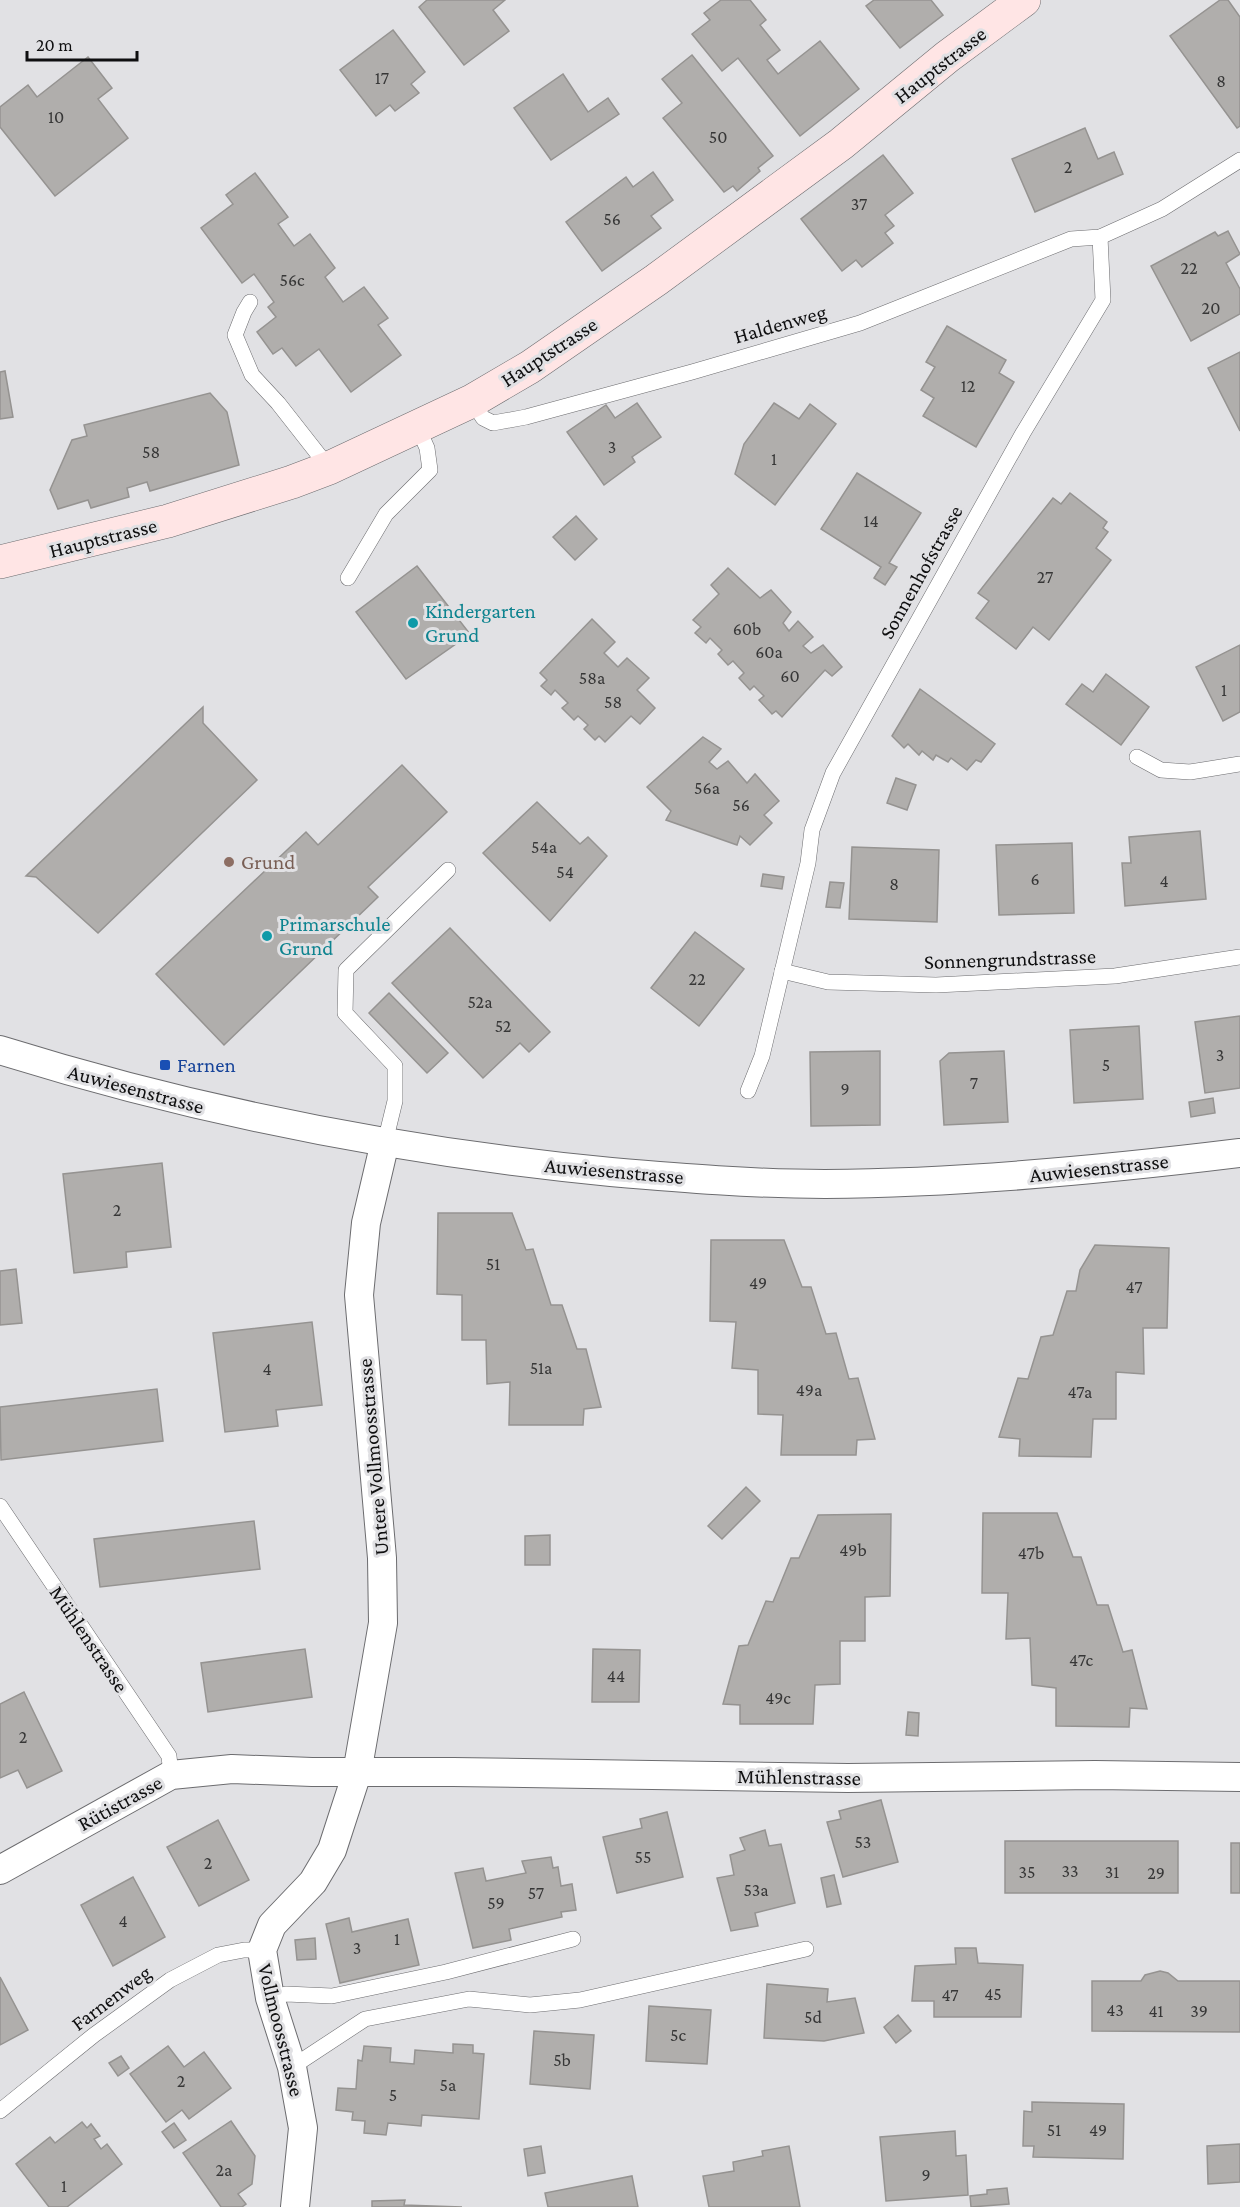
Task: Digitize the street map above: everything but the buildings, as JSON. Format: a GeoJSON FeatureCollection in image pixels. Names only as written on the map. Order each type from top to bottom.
{"type":"FeatureCollection","features":[{"type":"Feature","properties":{"kind":"street","name":"Hauptstrasse"},"geometry":{"type":"LineString","coordinates":[[0,562],[168,521],[292,482],[418,428],[472,401],[530,367],[656,280],[841,144],[948,57],[1024,0]]}},
{"type":"Feature","properties":{"kind":"street","name":"Auwiesenstrasse"},"geometry":{"type":"LineString","coordinates":[[0,1050],[80,1075],[180,1101],[385,1142],[546,1166],[677,1178],[822,1184],[967,1180],[1132,1166],[1240,1153]]}},
{"type":"Feature","properties":{"kind":"street","name":"Untere Vollmoosstrasse"},"geometry":{"type":"LineString","coordinates":[[357,1773],[383,1623],[382,1558],[359,1295],[366,1223],[385,1142]]}},
{"type":"Feature","properties":{"kind":"street","name":"Rütistrasse"},"geometry":{"type":"LineString","coordinates":[[0,1870],[171,1775],[232,1769],[357,1773]]}},
{"type":"Feature","properties":{"kind":"street","name":"Mühlenstrasse"},"geometry":{"type":"LineString","coordinates":[[357,1773],[453,1772],[848,1778],[1095,1775],[1240,1777]]}},
{"type":"Feature","properties":{"kind":"street","name":"Vollmoosstrasse"},"geometry":{"type":"LineString","coordinates":[[295,2207],[303,2128],[292,2067],[270,1998],[262,1950],[272,1925],[313,1882],[332,1850],[357,1773]]}},
{"type":"Feature","properties":{"kind":"lane"},"geometry":{"type":"LineString","coordinates":[[1100,237],[1162,209],[1240,160]]}},
{"type":"Feature","properties":{"kind":"lane","name":"Haldenweg"},"geometry":{"type":"LineString","coordinates":[[472,401],[483,418],[493,423],[526,417],[860,323],[1071,239],[1100,237]]}},
{"type":"Feature","properties":{"kind":"lane","name":"Sonnenhofstrasse"},"geometry":{"type":"LineString","coordinates":[[748,1091],[762,1056],[808,863],[812,830],[833,773],[1023,433],[1103,300],[1100,237]]}},
{"type":"Feature","properties":{"kind":"lane"},"geometry":{"type":"LineString","coordinates":[[250,302],[236,334],[252,375],[278,403],[329,468]]}},
{"type":"Feature","properties":{"kind":"lane"},"geometry":{"type":"LineString","coordinates":[[348,578],[386,514],[430,470],[427,448],[418,428]]}},
{"type":"Feature","properties":{"kind":"lane"},"geometry":{"type":"LineString","coordinates":[[1137,757],[1161,770],[1190,772],[1240,764]]}},
{"type":"Feature","properties":{"kind":"lane"},"geometry":{"type":"LineString","coordinates":[[385,1142],[395,1101],[395,1066],[345,1013],[346,970],[448,870]]}},
{"type":"Feature","properties":{"kind":"lane","name":"Sonnengrundstrasse"},"geometry":{"type":"LineString","coordinates":[[782,971],[828,982],[936,985],[1115,976],[1240,957]]}},
{"type":"Feature","properties":{"kind":"lane","name":"Mühlenstrasse"},"geometry":{"type":"LineString","coordinates":[[0,1506],[169,1756],[171,1775]]}},
{"type":"Feature","properties":{"kind":"lane"},"geometry":{"type":"LineString","coordinates":[[270,1998],[286,1994],[332,1996],[446,1972],[573,1939]]}},
{"type":"Feature","properties":{"kind":"lane"},"geometry":{"type":"LineString","coordinates":[[292,2067],[366,2019],[469,1999],[530,2005],[580,2000],[806,1949]]}},
{"type":"Feature","properties":{"kind":"lane","name":"Farnenweg"},"geometry":{"type":"LineString","coordinates":[[0,2111],[94,2035],[170,1980],[218,1955],[244,1950],[262,1950]]}},
{"type":"Feature","properties":{"kind":"place","name":"Kindergarten Grund"},"geometry":{"type":"Point","coordinates":[413,623]}},
{"type":"Feature","properties":{"kind":"place","name":"Grund"},"geometry":{"type":"Point","coordinates":[229,862]}},
{"type":"Feature","properties":{"kind":"place","name":"Primarschule Grund"},"geometry":{"type":"Point","coordinates":[267,936]}},
{"type":"Feature","properties":{"kind":"place","name":"Farnen"},"geometry":{"type":"Point","coordinates":[165,1065]}}]}
